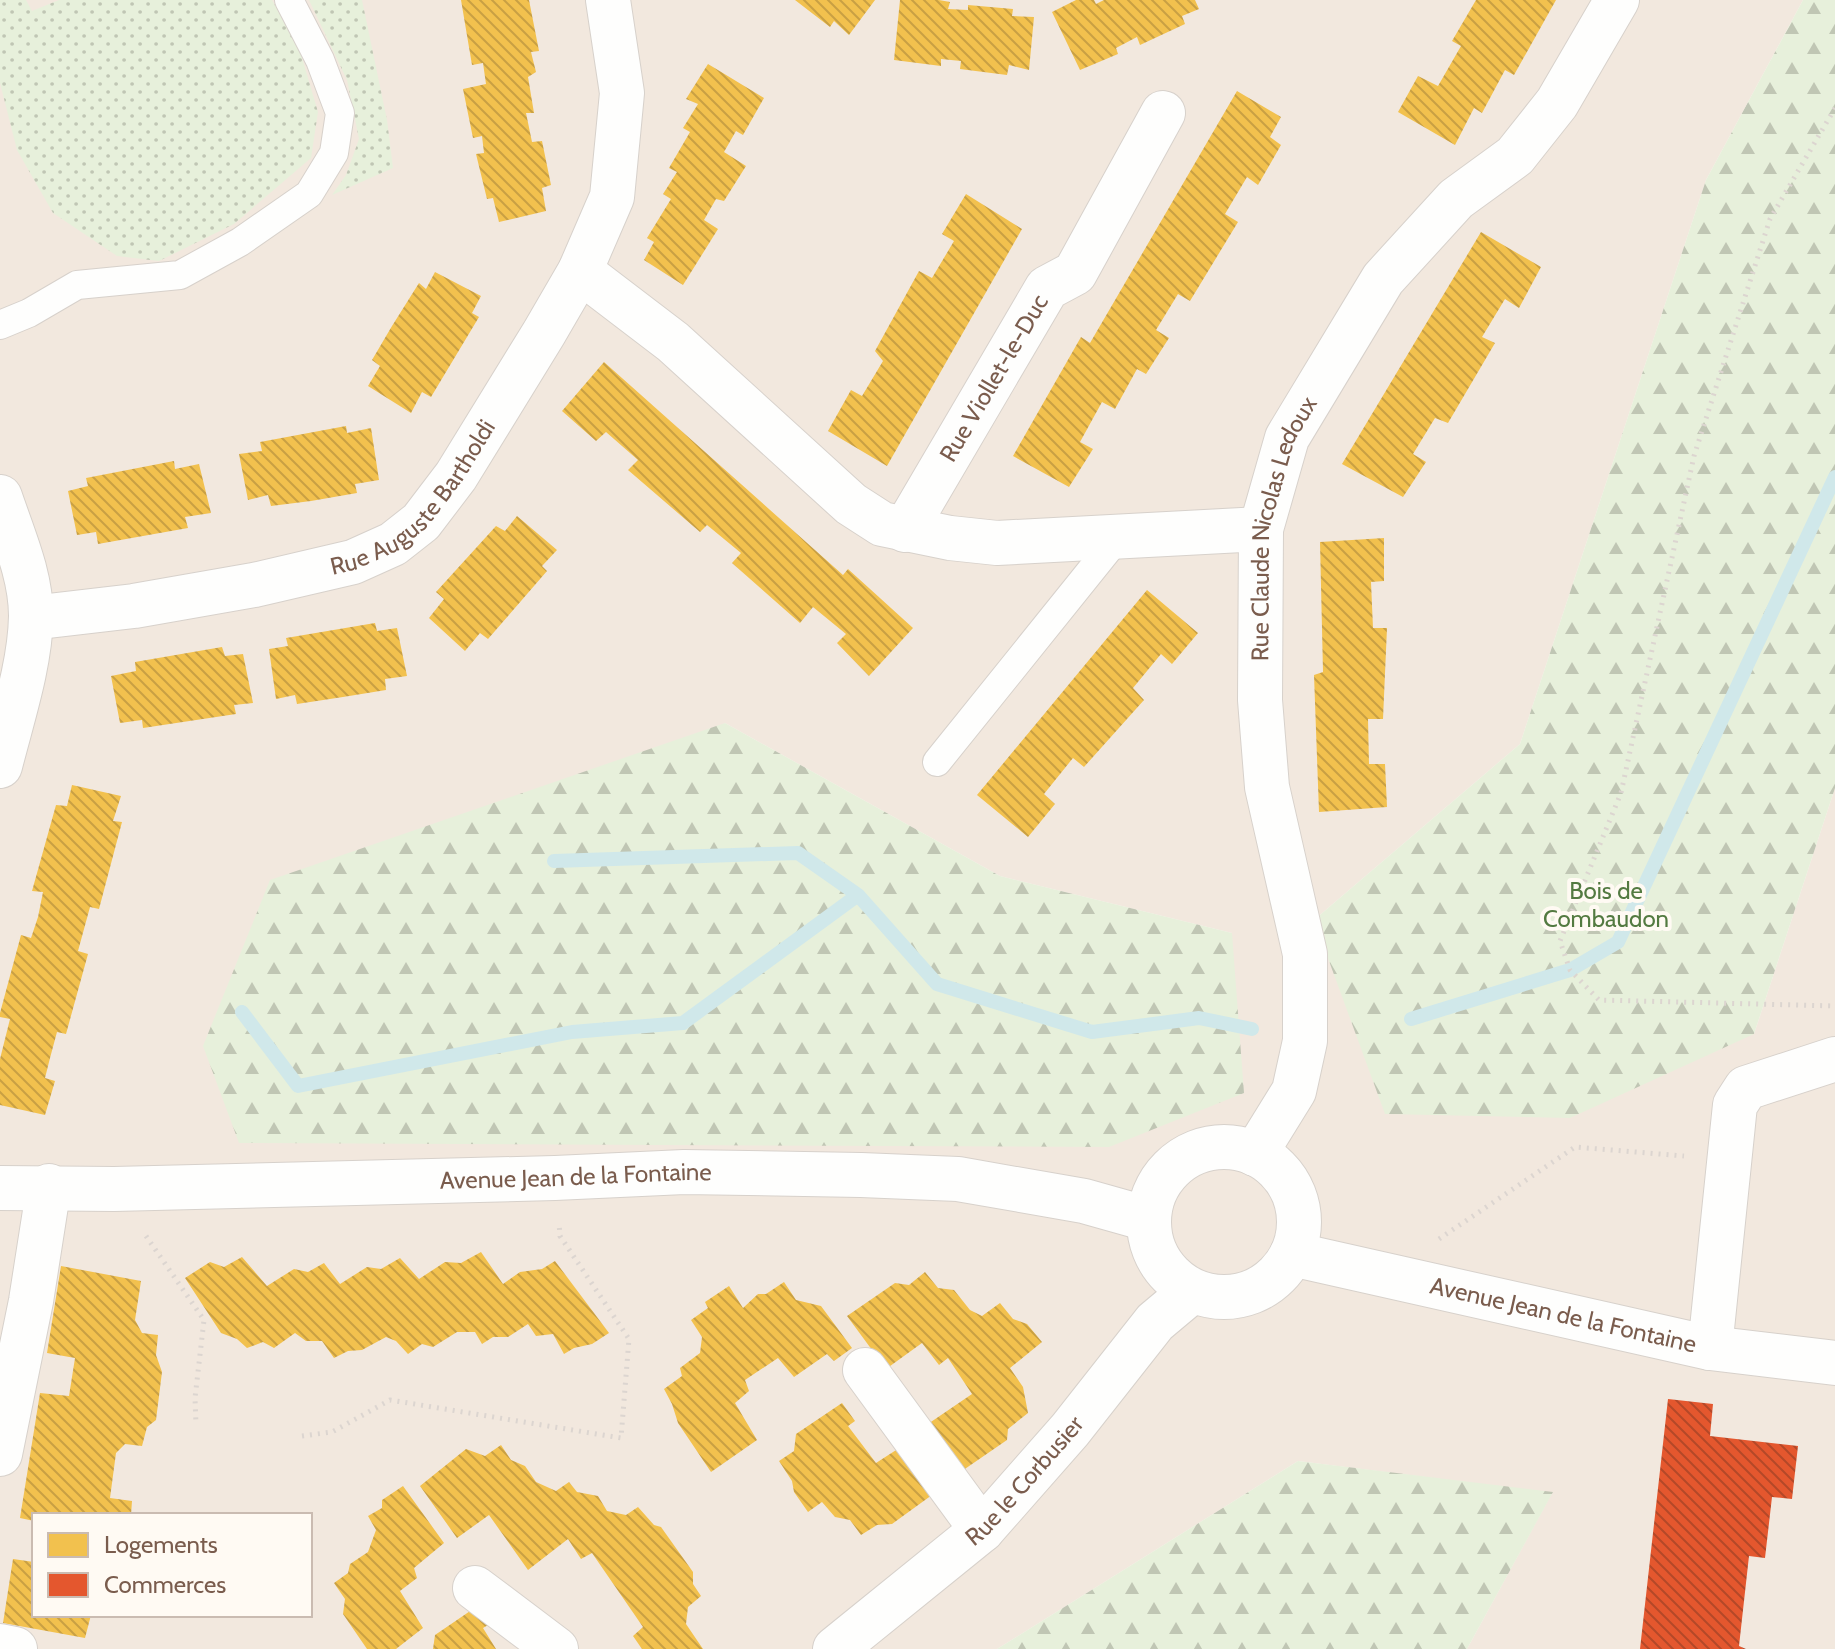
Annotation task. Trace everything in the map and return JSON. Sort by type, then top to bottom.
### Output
[{"type":"street","name":"Rue Auguste Bartholdi","points":[[31,618],[134,606],[254,585],[353,562],[393,544],[421,522],[456,476],[580,271],[612,197],[622,93],[608,0]]},
{"type":"street","name":"Rue Claude Nicolas Ledoux","points":[[1255,1154],[1294,1091],[1305,1041],[1305,954],[1267,787],[1260,700],[1261,529],[1287,438],[1383,279],[1456,199],[1515,156],[1557,103],[1617,0]]},
{"type":"street","name":"Rue Viollet-le-Duc","points":[[905,530],[1047,288],[1075,273],[1163,113]]},
{"type":"street","points":[[580,271],[673,342],[851,504],[882,524],[997,543],[1261,529]]},
{"type":"street","points":[[0,497],[23,561],[31,618],[23,670],[0,766]]},
{"type":"street","points":[[1710,1348],[1735,1105],[1746,1088],[1835,1059]]},
{"type":"street","points":[[1208,1149],[1245,1150],[1255,1154],[1273,1165],[1290,1186],[1298,1210],[1298,1233],[1292,1254],[1273,1279],[1240,1296],[1210,1296],[1192,1291],[1174,1279],[1155,1252],[1148,1219],[1156,1189],[1180,1161],[1208,1149]]},
{"type":"street","name":"Avenue Jean de la Fontaine","points":[[0,1188],[49,1186],[114,1189],[684,1172],[958,1179],[1084,1201],[1148,1219]]},
{"type":"street","points":[[0,1454],[31,1301],[49,1186]]},
{"type":"street","name":"Avenue Jean de la Fontaine","points":[[1292,1254],[1710,1348],[1835,1363]]},
{"type":"street","name":"Rue le Corbusier","points":[[835,1649],[982,1530],[1070,1430],[1155,1322],[1192,1291]]},
{"type":"street","points":[[865,1370],[982,1530]]},
{"type":"street","points":[[475,1588],[556,1649]]},
{"type":"street","points":[[0,1646],[15,1649]]},
{"type":"lane","points":[[0,325],[29,313],[77,285],[180,275],[240,242],[309,194],[334,153],[340,113],[320,60],[289,0]]},
{"type":"lane","points":[[937,762],[1118,537]]},
{"type":"path","points":[[1835,108],[1770,219],[1694,456],[1621,793],[1560,941],[1570,970],[1599,1000],[1835,1006]]},
{"type":"path","points":[[1420,1284],[1439,1237],[1575,1147],[1730,1160]]},
{"type":"path","points":[[302,1436],[332,1432],[390,1400],[621,1438],[629,1339],[560,1236],[555,1178]]},
{"type":"path","points":[[114,1189],[204,1320],[195,1398],[196,1425]]},
{"type":"shaded area","points":[[0,0],[1803,0],[1706,180],[1520,744],[1314,920],[1754,1034],[1835,788],[1835,1649],[1467,1649],[1552,1493],[1298,1461],[997,1649],[0,1649]],"holes":[[[725,723],[1000,876],[1232,933],[203,1046]]]},
{"type":"green space","points":[[0,0],[26,0],[32,11],[59,0],[272,0],[300,51],[318,112],[311,158],[234,224],[159,261],[117,256],[53,213],[17,150],[0,83]]},
{"type":"green space","points":[[309,0],[362,0],[387,120],[393,168],[332,195],[346,175],[359,139],[347,80]]},
{"type":"green space","name":"Bois de Combaudon","points":[[1803,0],[1835,0],[1835,788],[1754,1034],[1570,1118],[1385,1114],[1314,920],[1520,744],[1706,180]]},
{"type":"green space","points":[[725,723],[1000,876],[1232,933],[1244,1093],[1109,1147],[239,1143],[203,1046],[270,880]]},
{"type":"green space","points":[[1298,1461],[1553,1492],[1467,1649],[997,1649]]},
{"type":"building: Logements","points":[[461,0],[529,0],[539,51],[531,52],[536,72],[528,77],[534,113],[526,113],[532,142],[542,141],[551,185],[542,188],[546,211],[499,222],[493,198],[487,199],[476,154],[484,153],[482,136],[473,138],[463,89],[486,84],[483,63],[472,65]]},
{"type":"building: Logements","points":[[795,0],[875,0],[849,35],[834,21],[830,27]]},
{"type":"building: Logements","points":[[900,0],[950,2],[948,9],[968,10],[968,5],[1013,9],[1012,16],[1034,17],[1029,70],[1009,65],[1007,75],[960,69],[961,61],[941,59],[941,66],[894,60]]},
{"type":"building: Logements","points":[[1076,0],[1094,0],[1096,4],[1104,0],[1195,0],[1199,9],[1182,16],[1185,24],[1140,45],[1137,37],[1116,48],[1118,54],[1080,70],[1052,12]]},
{"type":"building: Logements","points":[[1476,0],[1556,0],[1514,75],[1505,70],[1482,113],[1474,108],[1455,145],[1398,112],[1418,76],[1438,86],[1461,46],[1452,41]]},
{"type":"building: Logements","points":[[708,64],[764,98],[743,135],[736,131],[724,152],[746,166],[724,201],[716,199],[704,220],[718,229],[683,285],[644,260],[654,242],[647,238],[671,199],[663,194],[677,172],[669,168],[690,132],[683,128],[698,104],[686,99]]},
{"type":"building: Logements","points":[[1237,91],[1281,117],[1270,137],[1281,145],[1258,185],[1247,177],[1225,214],[1238,222],[1190,301],[1178,294],[1156,330],[1169,338],[1146,374],[1137,369],[1115,409],[1102,402],[1080,442],[1093,449],[1069,487],[1013,456],[1081,337],[1090,343]]},
{"type":"building: Logements","points":[[966,194],[1022,229],[887,466],[828,431],[851,390],[862,396],[883,361],[875,351],[919,271],[932,278],[954,241],[942,234]]},
{"type":"building: Logements","points":[[1481,232],[1541,267],[1519,308],[1505,299],[1482,337],[1495,343],[1448,423],[1435,418],[1413,454],[1426,462],[1403,497],[1342,464]]},
{"type":"building: Logements","points":[[435,272],[481,296],[472,313],[479,317],[431,397],[422,392],[411,413],[368,386],[380,366],[372,360],[419,283],[426,289]]},
{"type":"building: Logements","points":[[604,362],[843,575],[848,569],[913,628],[869,676],[837,643],[846,634],[813,607],[800,623],[732,563],[741,553],[707,525],[700,532],[628,470],[638,460],[606,432],[596,441],[562,411]]},
{"type":"building: Logements","points":[[346,426],[347,433],[371,428],[379,480],[355,484],[357,493],[311,501],[271,506],[268,495],[248,500],[239,454],[262,451],[260,442]]},
{"type":"building: Logements","points":[[174,461],[175,469],[199,464],[211,513],[185,517],[188,528],[98,544],[96,532],[77,535],[68,491],[88,486],[86,478]]},
{"type":"building: Logements","points":[[517,516],[557,550],[542,566],[547,571],[488,639],[480,633],[465,651],[429,618],[444,599],[436,592],[496,526],[505,531]]},
{"type":"building: Logements","points":[[1384,538],[1384,581],[1371,582],[1373,628],[1387,628],[1383,719],[1368,719],[1369,764],[1385,764],[1387,807],[1319,812],[1314,675],[1323,672],[1320,542]]},
{"type":"building: Logements","points":[[1147,590],[1198,633],[1172,664],[1161,654],[1133,688],[1144,700],[1084,767],[1073,758],[1044,794],[1055,804],[1028,837],[977,795]]},
{"type":"building: Logements","points":[[375,623],[377,631],[397,628],[407,676],[385,679],[386,690],[297,704],[295,695],[276,699],[269,649],[288,646],[286,638]]},
{"type":"building: Logements","points":[[222,647],[225,656],[243,654],[253,703],[234,705],[236,714],[143,728],[142,720],[120,723],[111,676],[136,671],[135,662]]},
{"type":"building: Logements","points":[[72,785],[121,796],[113,821],[122,822],[99,909],[90,907],[78,951],[88,954],[66,1034],[57,1032],[50,1058],[45,1078],[55,1081],[45,1115],[0,1105],[0,1059],[10,1019],[0,1017],[0,1013],[21,935],[31,938],[38,917],[43,892],[32,891],[56,805],[67,806]]},
{"type":"building: Logements","points":[[481,1252],[503,1284],[520,1272],[542,1269],[555,1261],[609,1333],[592,1344],[564,1354],[553,1334],[536,1336],[528,1324],[508,1337],[493,1337],[482,1344],[475,1332],[457,1332],[433,1347],[422,1344],[408,1354],[396,1341],[386,1337],[362,1350],[348,1351],[334,1358],[322,1341],[306,1341],[295,1333],[274,1348],[263,1342],[247,1348],[237,1339],[221,1333],[185,1278],[210,1262],[224,1267],[242,1257],[267,1286],[294,1269],[308,1272],[324,1263],[340,1284],[367,1267],[381,1269],[400,1258],[419,1279],[445,1262],[461,1263]]},
{"type":"building: Logements","points":[[61,1266],[141,1281],[135,1320],[142,1333],[158,1335],[156,1355],[162,1372],[156,1420],[147,1427],[142,1446],[125,1444],[116,1453],[110,1498],[132,1501],[131,1513],[32,1513],[32,1521],[20,1518],[40,1393],[69,1396],[75,1358],[47,1353]]},
{"type":"building: Logements","points":[[925,1272],[938,1288],[954,1290],[970,1310],[982,1316],[1000,1303],[1013,1319],[1027,1324],[1042,1342],[1010,1368],[1023,1387],[1028,1413],[1008,1429],[1007,1440],[959,1473],[922,1428],[972,1394],[948,1358],[939,1365],[922,1343],[886,1369],[847,1316],[895,1283],[909,1285]]},
{"type":"building: Logements","points":[[784,1282],[796,1300],[821,1306],[852,1348],[834,1361],[827,1354],[794,1377],[778,1358],[745,1380],[749,1391],[735,1403],[757,1440],[711,1472],[678,1423],[664,1389],[682,1376],[680,1368],[700,1353],[702,1337],[691,1320],[708,1308],[705,1302],[729,1286],[743,1308],[758,1294],[766,1294]]},
{"type":"building: Logements","points":[[842,1403],[855,1421],[848,1426],[876,1463],[907,1443],[943,1487],[892,1524],[877,1525],[861,1535],[850,1520],[835,1517],[822,1502],[808,1512],[779,1461],[794,1451],[796,1434]]},
{"type":"building: Logements","points":[[501,1445],[511,1460],[525,1466],[536,1482],[556,1491],[569,1482],[577,1492],[598,1496],[607,1511],[626,1515],[638,1507],[654,1525],[661,1527],[693,1572],[693,1584],[701,1596],[688,1607],[686,1624],[703,1649],[642,1649],[633,1636],[643,1627],[592,1553],[581,1559],[568,1539],[528,1570],[489,1515],[457,1538],[420,1486],[466,1449],[485,1456]]},
{"type":"building: Logements","points":[[403,1486],[444,1543],[414,1568],[417,1578],[400,1591],[423,1628],[396,1649],[367,1649],[343,1614],[345,1599],[334,1583],[348,1573],[350,1564],[368,1552],[376,1530],[368,1516],[382,1508],[382,1500]]},
{"type":"building: Logements","points":[[13,1559],[32,1562],[32,1617],[90,1617],[85,1638],[3,1623]]},
{"type":"building: Logements","points":[[476,1607],[488,1625],[483,1628],[496,1649],[433,1649],[435,1635]]},
{"type":"building: Commerces","points":[[1668,1399],[1713,1404],[1710,1436],[1798,1446],[1792,1499],[1772,1497],[1765,1558],[1749,1556],[1739,1646],[1746,1649],[1640,1649]]},
{"type":"waterway","points":[[1411,1019],[1570,970],[1618,942],[1835,477]]},
{"type":"waterway","points":[[554,861],[798,853],[858,895]]},
{"type":"waterway","points":[[242,1012],[298,1086],[572,1032],[683,1023],[858,895],[937,984],[1092,1032],[1199,1018],[1252,1029]]}]
